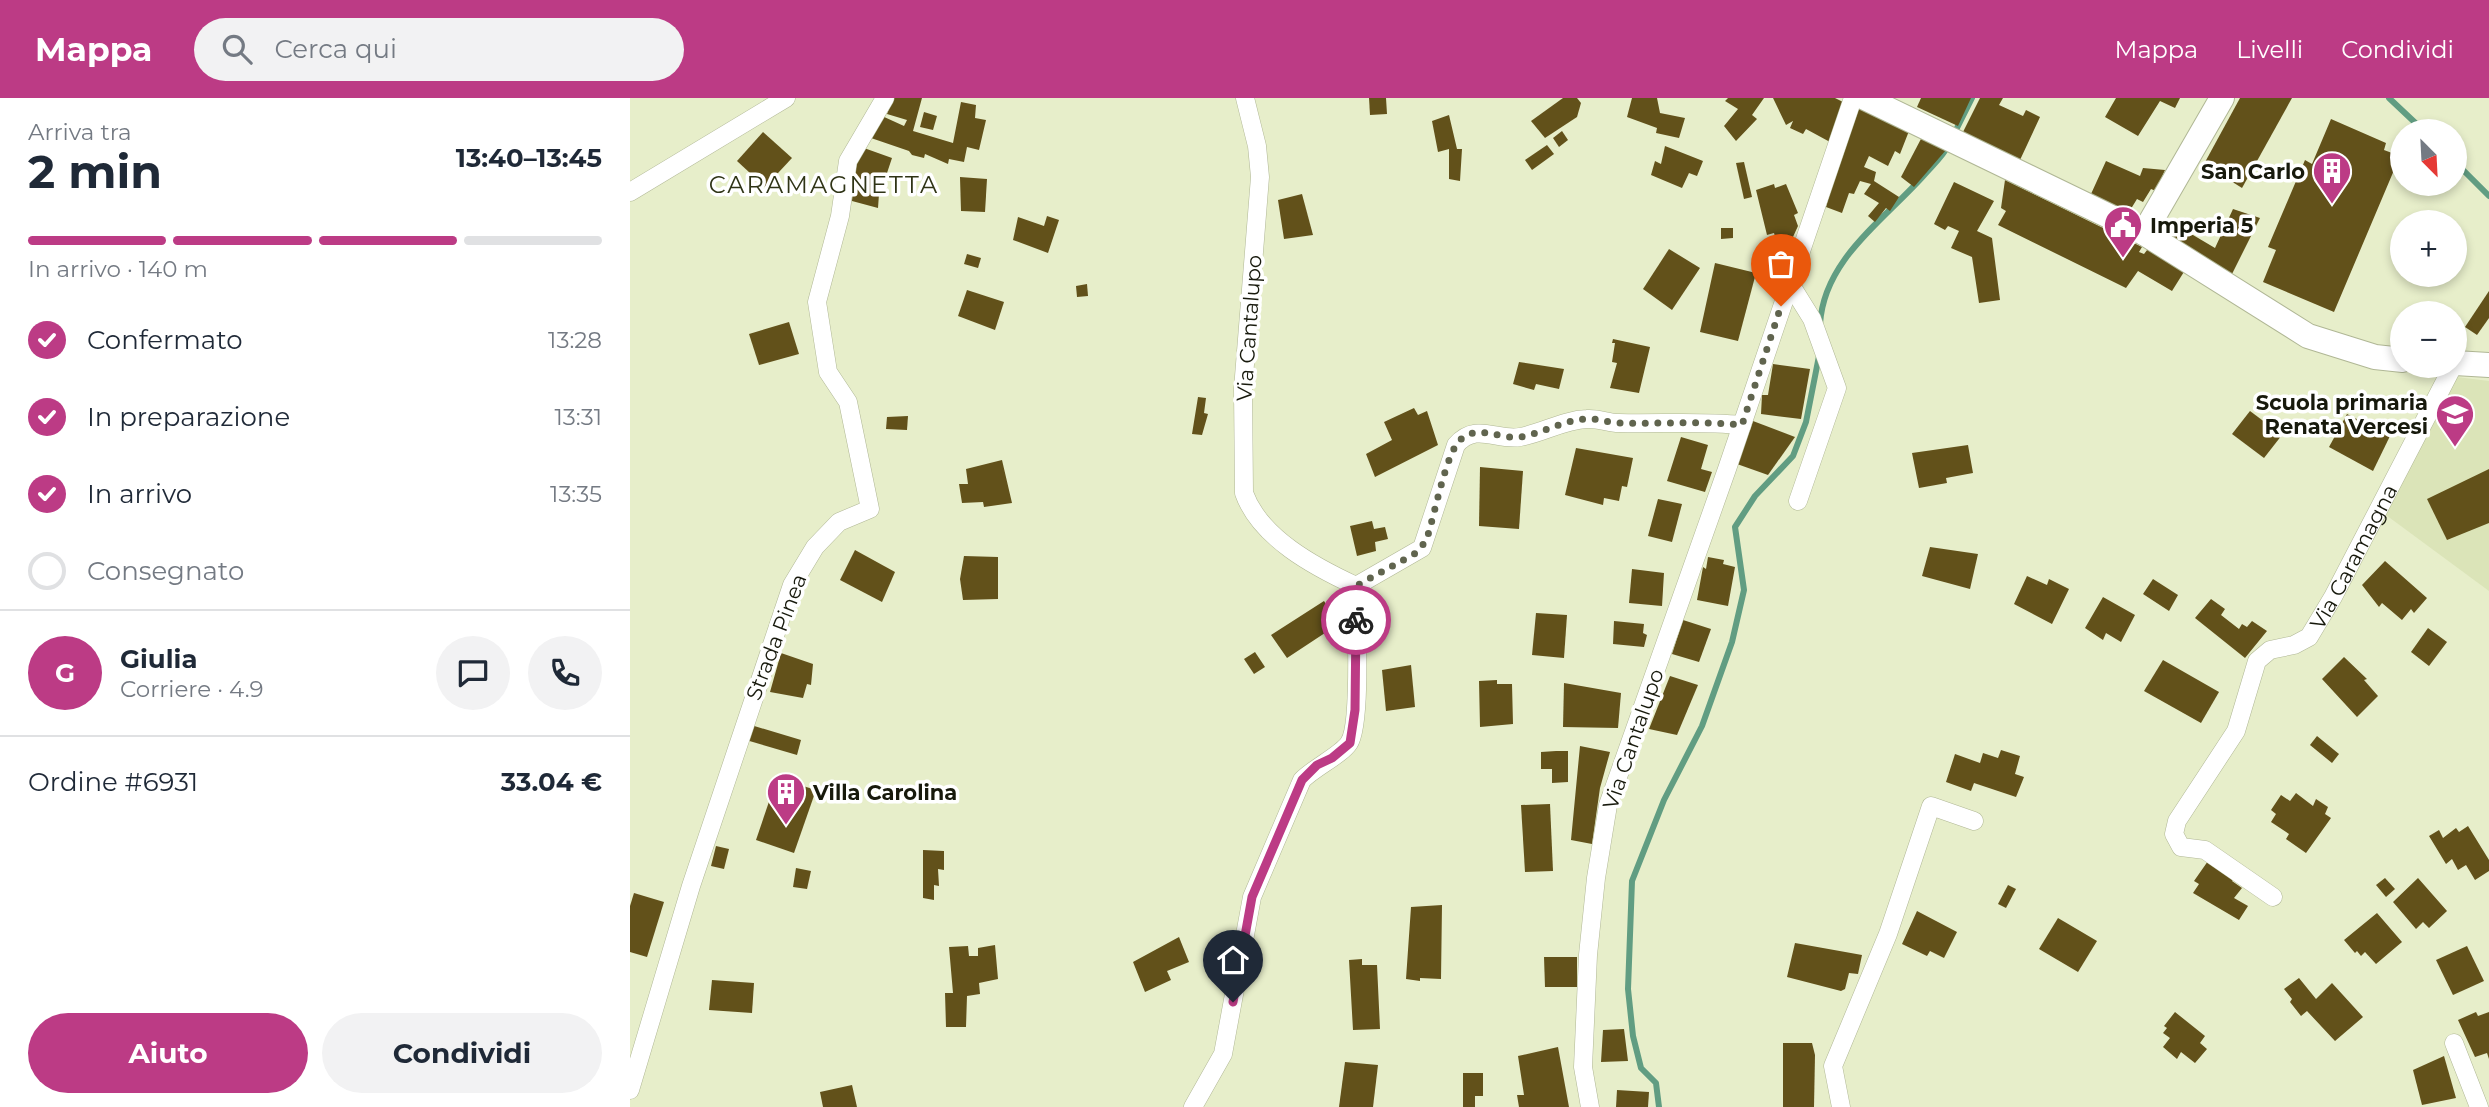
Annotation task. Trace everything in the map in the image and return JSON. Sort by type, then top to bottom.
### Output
[{"type":"street","points":[[630,192],[786,98]]},
{"type":"street","name":"Strada Pinea","points":[[630,1090],[691,886],[792,584],[815,547],[839,522],[870,509],[848,402],[828,372],[817,302],[840,216],[848,161],[885,98]]},
{"type":"street","name":"Via Cantalupo","points":[[1245,98],[1261,177],[1243,389],[1244,493],[1249,508],[1270,531],[1308,560],[1356,586]]},
{"type":"street","name":"Via Cantalupo","points":[[1590,1107],[1583,1067],[1588,955],[1595,878],[1608,805],[1742,425],[1853,98]]},
{"type":"street","points":[[1864,98],[2144,233],[2308,336],[2375,357],[2390,359]]},
{"type":"street","points":[[2144,233],[2222,98]]},
{"type":"street","points":[[1789,282],[1812,319],[1837,388],[1798,501]]},
{"type":"street","name":"Via Caramagna","points":[[2467,364],[2489,365]]},
{"type":"street","name":"Via Caramagna","points":[[2273,897],[2205,850],[2181,847],[2174,834],[2177,821],[2236,731],[2258,661],[2270,650],[2302,641],[2315,627],[2447,378]]},
{"type":"street","points":[[1193,1107],[1223,1054],[1252,897],[1302,780],[1317,765],[1332,758],[1350,743],[1355,710],[1356,586],[1422,548],[1453,450],[1460,440],[1472,433],[1485,432],[1522,437],[1560,424],[1589,418],[1618,423],[1688,421],[1742,425]]},
{"type":"street","points":[[1840,1107],[1833,1066],[1888,934],[1931,806],[1974,821]]},
{"type":"street","points":[[2454,1043],[2479,1107]]},
{"type":"shaded area","name":"Scuola primaria Renata Vercesi","points":[[2456,378],[2489,381],[2489,591],[2386,515]]},
{"type":"building","points":[[893,98],[922,98],[913,131],[953,143],[961,102],[976,105],[975,118],[986,120],[979,150],[967,147],[964,162],[949,159],[948,164],[925,154],[924,158],[912,155],[909,151],[871,138],[882,116],[904,126],[907,120],[887,114]]},
{"type":"building","points":[[1369,98],[1386,98],[1387,114],[1370,115]]},
{"type":"building","points":[[1563,98],[1577,98],[1581,103],[1577,117],[1545,138],[1531,121]]},
{"type":"building","points":[[1632,98],[1657,98],[1660,113],[1685,118],[1679,138],[1656,133],[1657,128],[1627,117]]},
{"type":"building","points":[[1728,98],[1764,98],[1752,115],[1757,119],[1736,141],[1724,126],[1738,109],[1725,101]]},
{"type":"building","points":[[1773,98],[1835,98],[1843,102],[1830,142],[1806,129],[1803,134],[1790,128],[1793,121],[1786,125]]},
{"type":"building","points":[[1921,98],[1971,98],[1958,126],[1917,107]]},
{"type":"building","points":[[1980,98],[2003,98],[1999,105],[2023,116],[2026,110],[2040,117],[2020,160],[1963,132]]},
{"type":"building","points":[[2116,98],[2180,98],[2175,108],[2160,101],[2138,136],[2105,117]]},
{"type":"building","points":[[2240,98],[2292,98],[2242,188],[2204,164]]},
{"type":"building","points":[[1858,108],[1909,131],[1900,154],[1895,151],[1888,166],[1869,156],[1864,167],[1876,172],[1874,181],[1899,197],[1890,211],[1886,208],[1875,222],[1868,216],[1879,203],[1864,194],[1871,184],[1860,181],[1854,194],[1849,193],[1842,213],[1826,207],[1841,150]]},
{"type":"building","points":[[924,112],[937,116],[933,130],[920,127]]},
{"type":"building","points":[[1449,115],[1457,149],[1462,149],[1460,181],[1449,179],[1449,149],[1438,152],[1432,121]]},
{"type":"building","name":"San Carlo","points":[[2331,119],[2386,143],[2384,150],[2390,152],[2390,180],[2334,312],[2263,282],[2276,250],[2268,247],[2305,160],[2312,164]]},
{"type":"building","points":[[1562,131],[1568,140],[1559,147],[1553,138]]},
{"type":"building","points":[[763,132],[792,158],[765,187],[737,161]]},
{"type":"building","points":[[1922,137],[1946,150],[1914,187],[1901,177]]},
{"type":"building","points":[[1547,145],[1554,154],[1532,170],[1525,160]]},
{"type":"building","points":[[1665,146],[1703,161],[1697,176],[1689,173],[1682,188],[1651,175],[1655,161],[1661,164]]},
{"type":"building","points":[[864,148],[892,158],[884,182],[880,180],[878,208],[852,201],[855,162]]},
{"type":"building","points":[[2106,161],[2140,176],[2143,168],[2165,170],[2156,191],[2151,189],[2143,202],[2137,199],[2129,212],[2091,194]]},
{"type":"building","points":[[1744,162],[1752,197],[1744,199],[1736,163]]},
{"type":"building","points":[[960,177],[987,179],[985,212],[961,211]]},
{"type":"building","points":[[2005,180],[2142,247],[2139,252],[2144,254],[2151,245],[2187,267],[2172,291],[2138,271],[2126,288],[1998,225],[2006,211],[2001,208]]},
{"type":"building","points":[[1954,182],[1994,201],[1977,231],[1992,238],[2000,300],[1979,303],[1972,257],[1951,248],[1959,231],[1948,226],[1945,230],[1934,224]]},
{"type":"building","points":[[1774,184],[1775,188],[1786,184],[1798,213],[1794,215],[1798,226],[1787,250],[1780,253],[1774,233],[1767,235],[1756,190]]},
{"type":"building","points":[[1302,194],[1313,235],[1284,239],[1278,200]]},
{"type":"building","points":[[2233,209],[2260,218],[2230,278],[2164,237],[2171,222],[2215,248]]},
{"type":"building","points":[[1047,216],[1059,220],[1048,253],[1013,240],[1018,217],[1044,226]]},
{"type":"building","points":[[1721,228],[1733,228],[1733,238],[1721,239]]},
{"type":"building","points":[[1669,249],[1700,268],[1672,310],[1643,289]]},
{"type":"building","points":[[967,254],[981,258],[978,268],[964,264]]},
{"type":"building","points":[[1715,263],[1756,273],[1738,341],[1700,332]]},
{"type":"building","points":[[1087,284],[1088,296],[1077,297],[1076,286]]},
{"type":"building","points":[[967,290],[1004,302],[995,330],[958,316]]},
{"type":"building","points":[[2489,291],[2489,318],[2477,335],[2467,328],[2467,324]]},
{"type":"building","points":[[789,322],[799,354],[759,365],[749,334]]},
{"type":"building","points":[[1613,339],[1650,347],[1639,393],[1610,388],[1617,363],[1612,362],[1615,343],[1612,343]]},
{"type":"building","points":[[1519,362],[1564,369],[1559,389],[1536,384],[1534,390],[1513,384]]},
{"type":"building","points":[[1773,364],[1810,369],[1801,419],[1761,414],[1762,395],[1768,395]]},
{"type":"building","points":[[1198,397],[1206,398],[1204,413],[1208,414],[1202,435],[1192,434]]},
{"type":"building","points":[[1414,408],[1418,415],[1427,411],[1438,445],[1375,477],[1366,454],[1392,440],[1384,422]]},
{"type":"building","points":[[2250,411],[2282,435],[2264,458],[2232,434]]},
{"type":"building","points":[[2347,414],[2390,436],[2373,471],[2329,447]]},
{"type":"building","points":[[908,416],[907,430],[886,429],[887,417]]},
{"type":"building","points":[[1753,421],[1795,437],[1768,475],[1737,464]]},
{"type":"building","points":[[1681,437],[1708,445],[1701,469],[1712,472],[1705,492],[1667,481]]},
{"type":"building","points":[[1968,445],[1973,473],[1946,478],[1947,483],[1919,488],[1912,453]]},
{"type":"building","points":[[1576,448],[1633,458],[1627,487],[1622,486],[1619,501],[1604,498],[1603,505],[1565,495]]},
{"type":"building","points":[[1002,460],[1012,503],[984,507],[983,502],[962,503],[959,484],[968,484],[966,469]]},
{"type":"building","points":[[1480,467],[1523,471],[1519,529],[1479,526]]},
{"type":"building","points":[[2489,469],[2489,523],[2447,540],[2427,499]]},
{"type":"building","points":[[1658,499],[1682,504],[1672,542],[1648,536]]},
{"type":"building","points":[[1372,521],[1374,529],[1385,527],[1388,539],[1375,542],[1376,551],[1357,556],[1350,526]]},
{"type":"building","points":[[1930,547],[1978,554],[1970,589],[1922,576]]},
{"type":"building","points":[[855,550],[895,572],[882,602],[840,580]]},
{"type":"building","points":[[964,556],[998,557],[998,599],[963,600],[960,579]]},
{"type":"building","points":[[1708,557],[1724,560],[1723,564],[1735,567],[1728,606],[1697,600],[1703,567],[1706,569]]},
{"type":"building","points":[[2385,561],[2427,598],[2414,613],[2411,609],[2402,620],[2382,603],[2379,607],[2362,585]]},
{"type":"building","points":[[1632,569],[1664,573],[1662,606],[1629,603]]},
{"type":"building","points":[[2027,576],[2047,585],[2049,579],[2069,589],[2052,624],[2014,604]]},
{"type":"building","points":[[2153,579],[2178,595],[2169,611],[2143,594]]},
{"type":"building","points":[[2103,597],[2135,615],[2121,642],[2106,633],[2103,640],[2085,628]]},
{"type":"building","points":[[2211,599],[2225,609],[2221,615],[2239,629],[2242,624],[2247,627],[2252,621],[2267,631],[2245,658],[2195,618]]},
{"type":"building","points":[[1324,601],[1337,621],[1329,626],[1331,629],[1287,658],[1271,635]]},
{"type":"building","points":[[1536,613],[1567,615],[1564,658],[1532,655]]},
{"type":"building","points":[[1683,620],[1711,629],[1699,662],[1672,654]]},
{"type":"building","points":[[1614,621],[1644,624],[1643,633],[1647,635],[1644,647],[1613,644]]},
{"type":"building","points":[[2428,628],[2447,642],[2429,666],[2411,652]]},
{"type":"building","points":[[1255,652],[1265,667],[1254,674],[1244,659]]},
{"type":"building","points":[[781,653],[813,664],[811,685],[807,684],[803,698],[770,692]]},
{"type":"building","points":[[2344,657],[2367,679],[2364,680],[2378,696],[2357,717],[2322,679]]},
{"type":"building","points":[[2163,660],[2219,692],[2201,723],[2144,691]]},
{"type":"building","points":[[1411,665],[1415,707],[1386,711],[1382,670]]},
{"type":"building","points":[[1670,676],[1698,685],[1677,735],[1649,729]]},
{"type":"building","points":[[1497,680],[1497,684],[1512,684],[1513,724],[1480,727],[1479,681]]},
{"type":"building","points":[[1564,683],[1621,693],[1618,728],[1563,727]]},
{"type":"building","points":[[751,725],[801,740],[797,755],[746,740]]},
{"type":"building","points":[[2317,736],[2339,754],[2332,763],[2310,745]]},
{"type":"building","points":[[1580,746],[1610,752],[1600,788],[1592,844],[1571,840]]},
{"type":"building","points":[[2001,750],[2020,756],[2015,774],[2024,777],[2016,797],[1974,783],[1971,791],[1946,782],[1955,754],[1980,763],[1983,753],[1998,758]]},
{"type":"building","points":[[1568,751],[1568,782],[1552,783],[1552,769],[1541,769],[1541,752]]},
{"type":"building","name":"Villa Carolina","points":[[777,778],[816,790],[794,853],[756,840]]},
{"type":"building","points":[[2296,793],[2313,806],[2316,799],[2328,807],[2325,814],[2331,818],[2306,853],[2286,839],[2289,834],[2271,822],[2276,814],[2271,810],[2281,795],[2290,801]]},
{"type":"building","points":[[1550,804],[1553,871],[1525,872],[1521,805]]},
{"type":"building","points":[[2468,826],[2489,860],[2489,871],[2475,880],[2466,865],[2458,870],[2452,859],[2446,864],[2429,836],[2439,830],[2443,838],[2456,828],[2459,832]]},
{"type":"building","points":[[716,846],[729,849],[724,869],[711,866]]},
{"type":"building","points":[[923,850],[944,851],[944,870],[938,869],[939,886],[934,885],[934,900],[923,898]]},
{"type":"building","points":[[2208,861],[2234,878],[2232,881],[2242,888],[2234,898],[2248,906],[2239,920],[2193,893],[2199,884],[2194,881]]},
{"type":"building","points":[[796,868],[811,871],[807,889],[793,887]]},
{"type":"building","points":[[2385,878],[2395,889],[2386,897],[2376,885]]},
{"type":"building","points":[[2418,878],[2447,911],[2429,928],[2423,922],[2416,929],[2393,902]]},
{"type":"building","points":[[2008,885],[2016,889],[2006,908],[1998,904]]},
{"type":"building","points":[[634,893],[664,902],[647,957],[630,952],[630,906]]},
{"type":"building","points":[[1442,905],[1441,979],[1406,979],[1411,907]]},
{"type":"building","points":[[1917,911],[1957,932],[1944,958],[1930,951],[1927,956],[1902,944]]},
{"type":"building","points":[[2377,913],[2402,942],[2376,964],[2365,952],[2361,956],[2357,951],[2355,953],[2344,940]]},
{"type":"building","points":[[2058,918],[2097,941],[2078,972],[2039,949]]},
{"type":"building","points":[[1179,937],[1189,962],[1167,971],[1171,980],[1145,992],[1133,962]]},
{"type":"building","points":[[1795,943],[1862,955],[1858,974],[1849,973],[1845,989],[1841,991],[1787,977]]},
{"type":"building","points":[[995,945],[998,979],[979,983],[980,994],[967,996],[966,1027],[946,1027],[945,993],[953,993],[949,947],[968,946],[969,956],[978,956],[978,948]]},
{"type":"building","points":[[2467,946],[2484,981],[2453,995],[2436,960]]},
{"type":"building","points":[[1544,957],[1577,957],[1577,987],[1545,987]]},
{"type":"building","points":[[1362,959],[1362,965],[1377,965],[1380,1029],[1353,1030],[1349,960]]},
{"type":"building","points":[[2299,978],[2316,999],[2332,983],[2363,1017],[2335,1041],[2307,1011],[2301,1016],[2290,1002],[2292,999],[2284,989]]},
{"type":"building","points":[[712,980],[754,983],[752,1013],[709,1010]]},
{"type":"building","points":[[2175,1012],[2205,1036],[2200,1043],[2207,1049],[2195,1063],[2181,1052],[2177,1059],[2163,1047],[2170,1038],[2163,1033],[2167,1028],[2164,1026]]},
{"type":"building","points":[[2476,1012],[2478,1016],[2489,1012],[2489,1059],[2487,1053],[2475,1057],[2458,1020]]},
{"type":"building","points":[[1624,1029],[1628,1061],[1601,1062],[1603,1030]]},
{"type":"building","points":[[1783,1043],[1812,1043],[1815,1055],[1814,1107],[1783,1107]]},
{"type":"building","points":[[1558,1047],[1569,1107],[1519,1107],[1517,1095],[1524,1095],[1518,1056]]},
{"type":"building","points":[[2444,1056],[2456,1098],[2422,1105],[2413,1070]]},
{"type":"building","points":[[1345,1062],[1378,1065],[1373,1107],[1339,1107]]},
{"type":"building","points":[[1463,1073],[1483,1073],[1483,1096],[1475,1096],[1475,1107],[1463,1107]]},
{"type":"building","points":[[852,1085],[857,1107],[823,1107],[820,1092]]},
{"type":"building","points":[[1617,1090],[1649,1092],[1648,1107],[1616,1107]]},
{"type":"waterway","points":[[1954,134],[1972,98]]},
{"type":"waterway","points":[[2389,98],[2411,119]]},
{"type":"waterway","points":[[1820,324],[1824,300],[1845,259],[1935,163],[1949,144]]},
{"type":"waterway","points":[[2468,175],[2489,196]]},
{"type":"waterway","points":[[1659,1107],[1656,1083],[1641,1068],[1633,1036],[1628,989],[1632,881],[1664,800],[1702,726],[1732,642],[1744,590],[1735,527],[1755,496],[1793,456],[1806,422],[1819,356]]},
{"type":"way so far","points":[[1356,620],[1356,586],[1422,548],[1453,450],[1460,440],[1478,432],[1510,438],[1522,437],[1542,429],[1589,418],[1618,423],[1688,421],[1742,425],[1781,306]]},
{"type":"place","name":"San Carlo","points":[[2332,205]]},
{"type":"place","name":"Imperia 5","points":[[2123,259]]},
{"type":"place","name":"Scuola primaria Renata Vercesi","points":[[2455,448]]},
{"type":"place","name":"Villa Carolina","points":[[786,826]]},
{"type":"district","name":"CARAMAGNETTA","points":[[824,184]]},
{"type":"route","points":[[1233,1002],[1252,897],[1302,780],[1317,765],[1332,758],[1350,743],[1355,710],[1356,620]]}]
